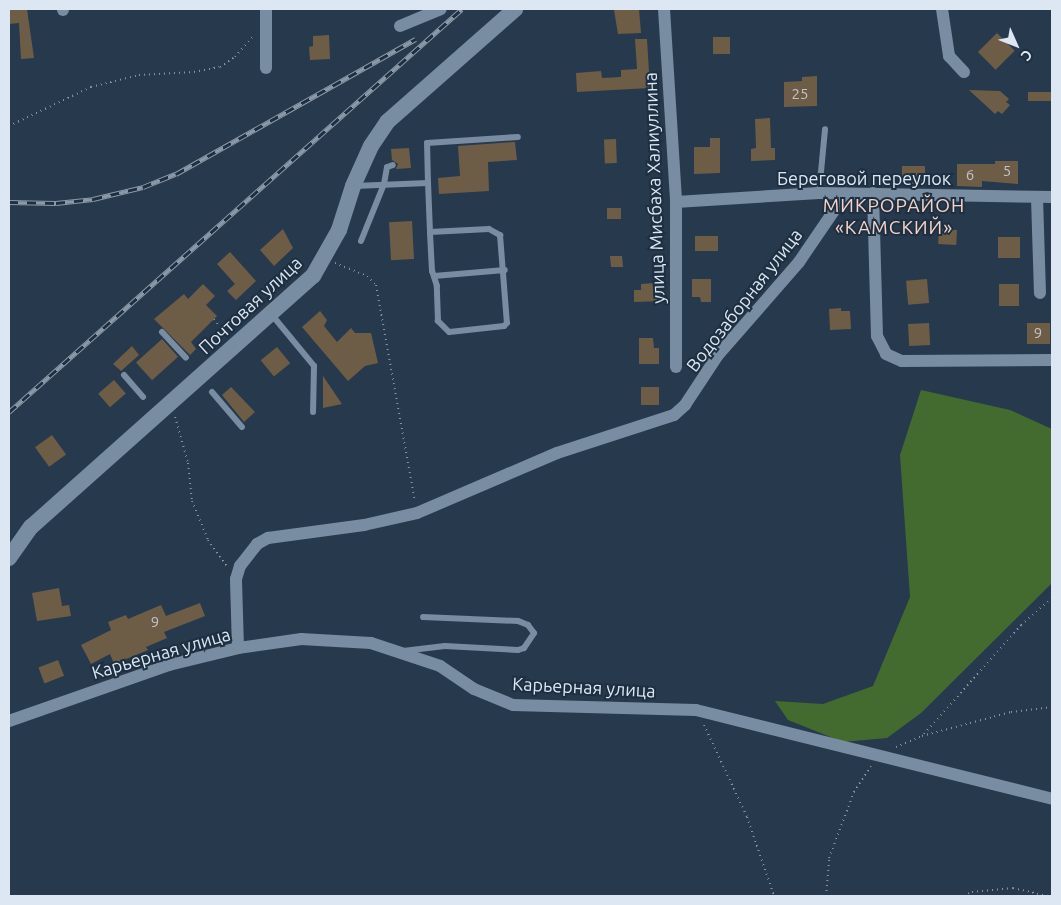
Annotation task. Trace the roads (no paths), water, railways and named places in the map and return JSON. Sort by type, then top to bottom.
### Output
[{"type":"street","points":[[266,9],[266,68]]},
{"type":"street","points":[[400,26],[441,9]]},
{"type":"street","name":"Почтовая улица","points":[[9,558],[31,527],[314,276],[325,260],[339,230],[353,186],[371,146],[387,122],[515,9]]},
{"type":"street","name":"улица Мисбаха Халиуллина","points":[[664,9],[676,202],[676,367]]},
{"type":"street","points":[[942,9],[949,56],[964,72]]},
{"type":"street","name":"Береговой переулок","points":[[676,202],[819,193],[1052,197]]},
{"type":"street","name":"Водозаборная улица","points":[[238,648],[236,579],[247,554],[268,538],[364,525],[417,513],[557,453],[662,422],[685,405],[718,356],[800,262],[846,193]]},
{"type":"street","points":[[873,193],[877,336],[886,354],[902,362],[1052,360]]},
{"type":"street","points":[[1037,198],[1040,293]]},
{"type":"street","name":"Карьерная улица","points":[[9,721],[169,665],[238,648],[301,640],[371,643],[402,651],[440,666],[474,688],[513,705],[696,710],[1052,799]]},
{"type":"lane","points":[[819,193],[825,129]]},
{"type":"lane","points":[[430,232],[495,231],[503,241],[507,323],[504,326],[449,332],[438,321],[437,286],[434,276],[430,232],[427,143],[518,137]]},
{"type":"lane","points":[[361,241],[384,184],[388,168],[392,165]]},
{"type":"lane","points":[[353,186],[428,183]]},
{"type":"lane","points":[[434,276],[505,270]]},
{"type":"lane","points":[[272,315],[314,366],[313,412]]},
{"type":"lane","points":[[162,332],[186,358]]},
{"type":"lane","points":[[124,375],[143,397]]},
{"type":"lane","points":[[212,392],[242,427]]},
{"type":"lane","points":[[402,651],[445,646],[518,650],[524,648],[534,633],[528,625],[518,621],[423,617]]},
{"type":"railway","points":[[9,412],[462,9]]},
{"type":"railway","points":[[9,202],[56,203],[93,199],[143,187],[176,174],[416,39]]},
{"type":"district","name":"МИКРОРАЙОН «КАМСКИЙ»","points":[[894,217]]}]
